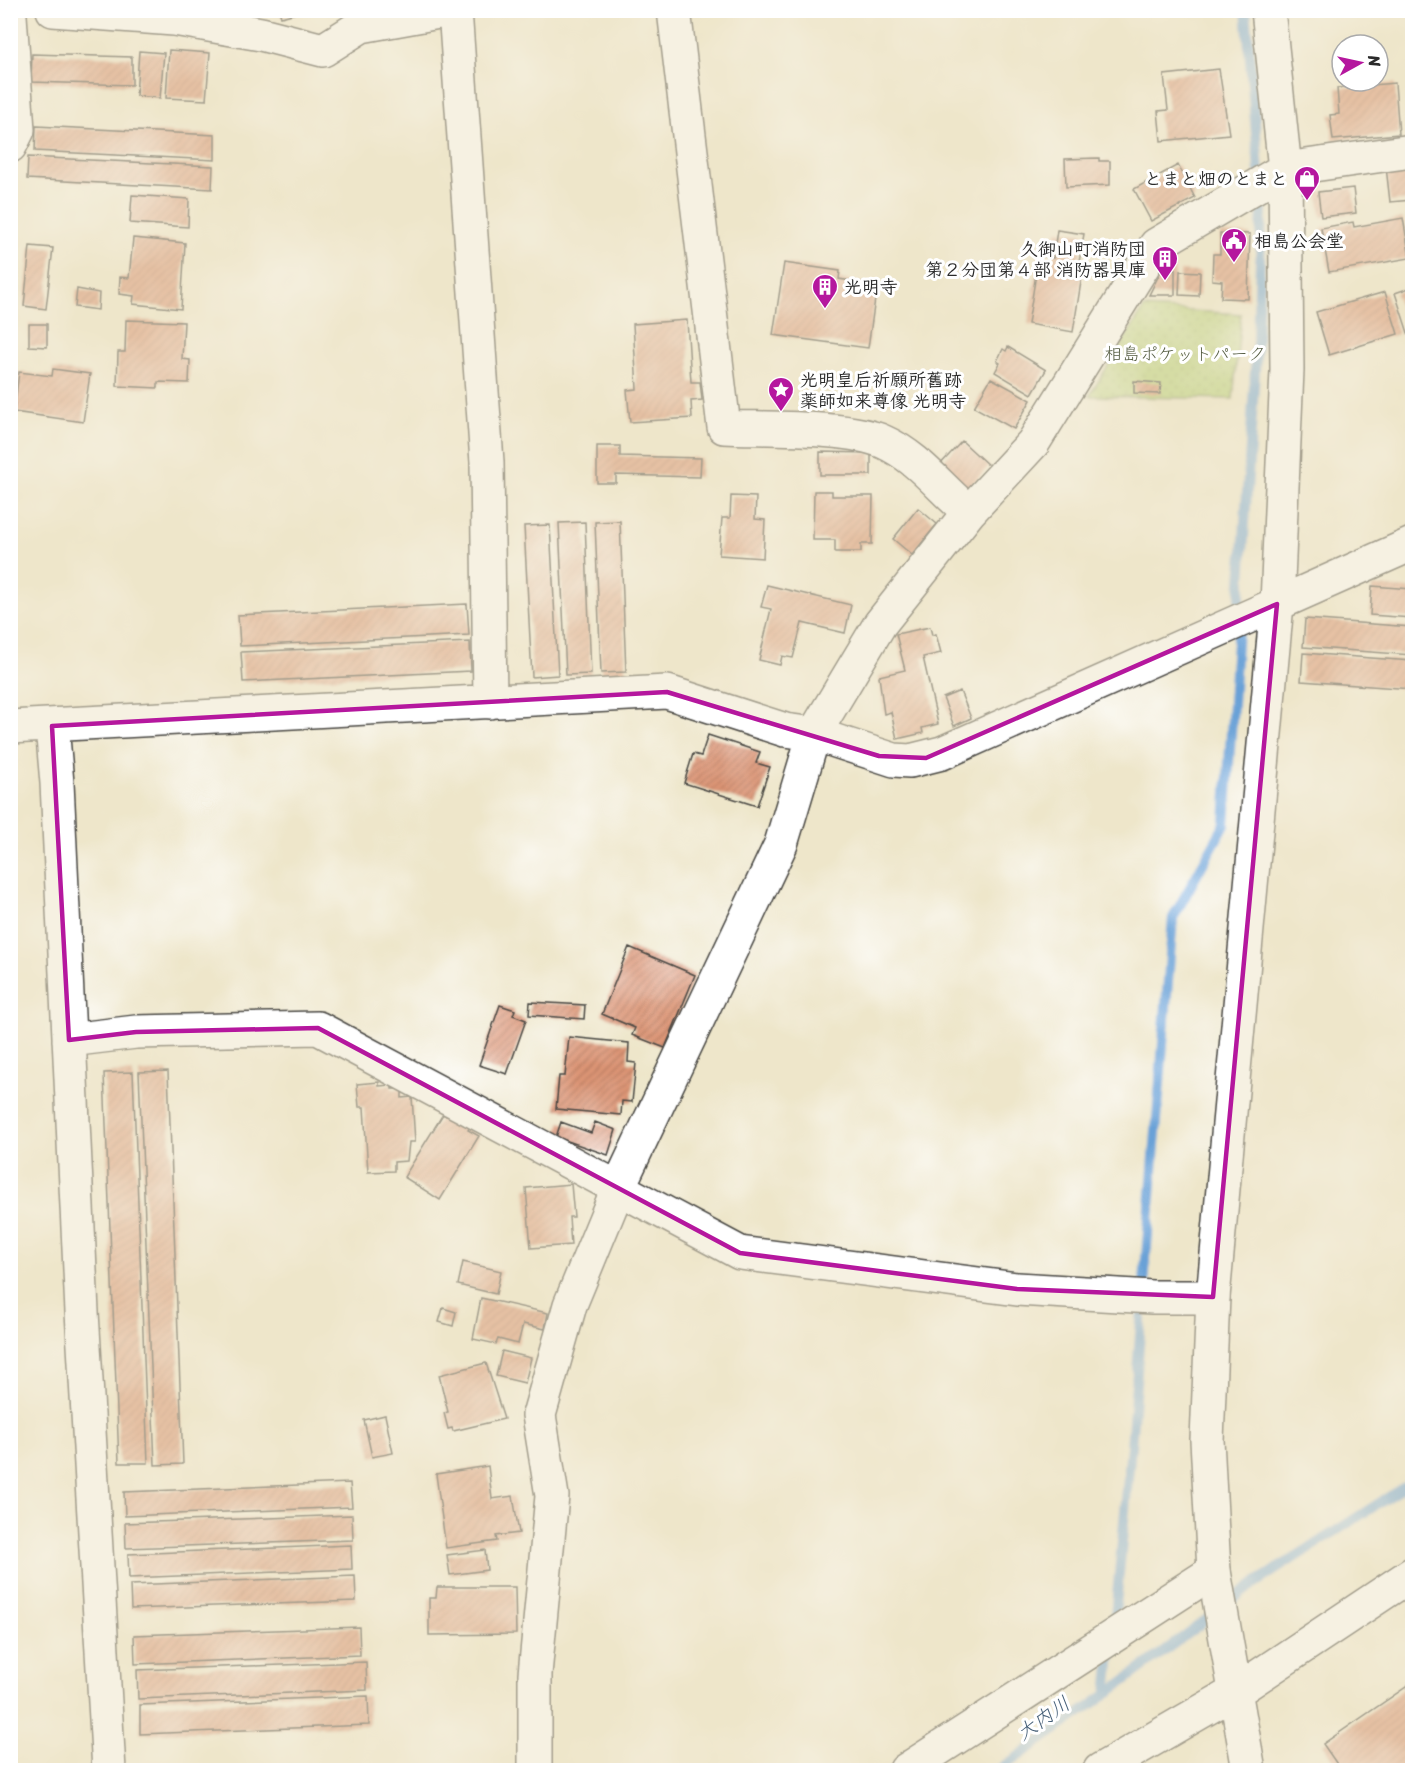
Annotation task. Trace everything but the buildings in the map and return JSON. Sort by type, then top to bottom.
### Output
[{"type":"street","points":[[53,10],[174,19],[261,34],[323,50],[361,26],[452,10],[487,462],[490,702]]},
{"type":"street","points":[[674,10],[724,427],[853,434],[883,442],[919,464],[943,490],[969,512]]},
{"type":"street","points":[[1249,1770],[1214,1571],[1207,1440],[1213,1297],[1277,604],[1287,370],[1285,169],[1268,10]]},
{"type":"street","points":[[10,16],[18,130],[10,146]]},
{"type":"street","points":[[536,1770],[535,1674],[552,1496],[539,1415],[570,1305],[619,1186],[781,844],[814,734],[880,624],[969,512],[1033,443],[1156,245],[1285,169],[1413,151]]},
{"type":"street","points":[[10,727],[667,693],[785,730],[814,734],[894,760],[926,758],[1413,544]]},
{"type":"street","points":[[52,726],[57,783],[82,1324],[109,1770]]},
{"type":"street","points":[[69,1040],[136,1032],[318,1028],[619,1186],[740,1253],[1017,1289],[1152,1297],[1213,1297]]},
{"type":"street","points":[[906,1770],[1214,1571]]},
{"type":"street","points":[[1100,1770],[1235,1692],[1413,1574]]},
{"type":"highlighted area","points":[[1277,604],[1213,1297],[1017,1289],[740,1253],[318,1028],[136,1032],[69,1040],[52,726],[667,692],[879,756],[926,758]]},
{"type":"green space","name":"相島ポケットパーク","points":[[1144,308],[1241,314],[1233,399],[1089,396]]},
{"type":"waterway","points":[[1114,1627],[1131,1447],[1173,918],[1225,824],[1257,341],[1262,209],[1246,10]]},
{"type":"waterway","name":"大内川","points":[[999,1770],[1107,1694],[1255,1583],[1412,1482]]},
{"type":"waterway","points":[[1107,1694],[1112,1646]]},
{"type":"place","name":"とまと畑のとまと","points":[[1307,202]]},
{"type":"place","name":"相島公会堂","points":[[1234,264]]},
{"type":"place","name":"久御山町消防団 第２分団第４部 消防器具庫","points":[[1165,282]]},
{"type":"place","name":"光明寺","points":[[825,310]]},
{"type":"place","name":"光明皇后祈願所舊跡 薬師如来尊像 光明寺","points":[[781,413]]}]
